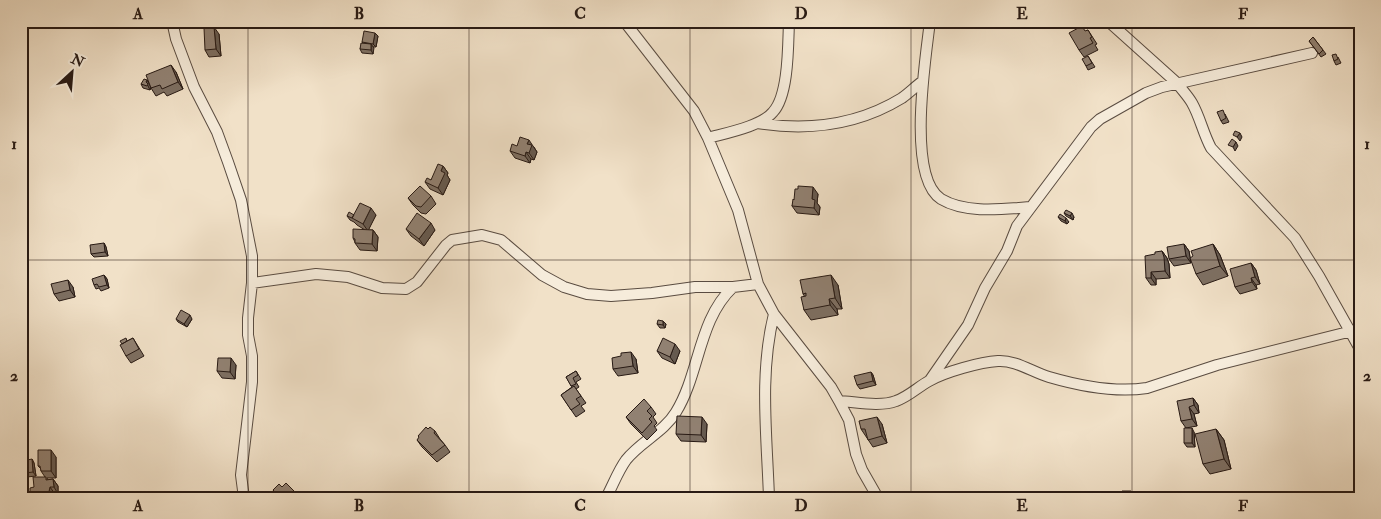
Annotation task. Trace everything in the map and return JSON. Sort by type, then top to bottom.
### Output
[{"type":"street","points":[[172,21],[179,47],[194,87],[217,132],[241,200],[252,256],[252,282],[248,318],[248,335],[252,356],[252,382],[241,475],[244,498]]},
{"type":"street","points":[[624,21],[694,111],[708,138],[738,210],[758,284],[774,314],[831,387],[839,401],[849,420],[856,454],[862,470],[878,498]]},
{"type":"street","points":[[708,138],[757,123],[773,113],[785,79],[789,21]]},
{"type":"street","points":[[930,21],[923,80],[920,132],[923,160],[930,184],[939,198],[955,205],[978,208],[1031,208]]},
{"type":"street","points":[[1108,21],[1178,83],[1192,104],[1211,148],[1295,238],[1355,331],[1360,349]]},
{"type":"street","points":[[930,380],[968,325],[985,288],[1007,251],[1017,226],[1087,133],[1100,119],[1146,93],[1178,83],[1207,78],[1281,59],[1312,54]]},
{"type":"street","points":[[757,123],[781,127],[818,126],[843,122],[876,111],[903,97],[923,80]]},
{"type":"street","points":[[252,282],[316,274],[348,277],[382,288],[406,289],[417,282],[452,240],[482,235],[501,240],[542,275],[564,286],[587,294],[611,296],[695,287],[734,287],[758,284]]},
{"type":"street","points":[[606,498],[627,460],[676,413],[686,391],[712,316],[719,303],[734,287]]},
{"type":"street","points":[[769,498],[765,371],[768,338],[774,314]]},
{"type":"street","points":[[839,401],[877,403],[897,401],[930,380],[984,362],[1005,361],[1049,377],[1089,386],[1147,388],[1218,365],[1355,331]]},
{"type":"building","points":[[1082,26],[1085,31],[1088,30],[1093,43],[1079,50],[1069,33]]},
{"type":"building","points":[[214,27],[216,49],[205,50],[204,28]]},
{"type":"building","points":[[364,31],[375,33],[373,44],[362,42]]},
{"type":"building","points":[[1313,37],[1323,50],[1319,54],[1309,41]]},
{"type":"building","points":[[361,43],[371,44],[371,50],[360,49]]},
{"type":"building","points":[[1336,54],[1338,59],[1334,61],[1332,55]]},
{"type":"building","points":[[1088,56],[1092,63],[1086,66],[1082,59]]},
{"type":"building","points":[[171,65],[178,82],[162,89],[160,85],[151,88],[146,75]]},
{"type":"building","points":[[144,79],[147,80],[147,86],[141,84]]},
{"type":"building","points":[[1223,110],[1226,118],[1221,121],[1217,112]]},
{"type":"building","points":[[1235,131],[1240,133],[1237,137],[1233,135]]},
{"type":"building","points":[[520,137],[529,140],[527,144],[532,145],[529,153],[526,152],[525,156],[510,151],[512,144],[517,146]]},
{"type":"building","points":[[1232,139],[1236,142],[1233,147],[1228,145]]},
{"type":"building","points":[[438,164],[443,166],[441,171],[445,173],[438,188],[425,182],[427,178],[431,180]]},
{"type":"building","points":[[420,186],[431,196],[421,207],[416,206],[408,198]]},
{"type":"building","points":[[798,186],[813,187],[812,199],[815,200],[814,208],[792,206],[795,189],[798,189]]},
{"type":"building","points":[[360,203],[371,208],[363,224],[352,218]]},
{"type":"building","points":[[1066,210],[1072,213],[1070,216],[1064,213]]},
{"type":"building","points":[[349,212],[354,215],[352,218],[347,216]]},
{"type":"building","points":[[417,213],[431,223],[419,239],[406,229]]},
{"type":"building","points":[[1060,214],[1066,218],[1065,221],[1058,217]]},
{"type":"building","points":[[353,229],[373,230],[372,244],[355,243]]},
{"type":"building","points":[[104,243],[105,252],[91,254],[90,245]]},
{"type":"building","points":[[1184,244],[1186,256],[1169,259],[1167,247]]},
{"type":"building","points":[[1213,244],[1220,266],[1196,274],[1190,258],[1193,256],[1191,251]]},
{"type":"building","points":[[1162,251],[1165,271],[1151,272],[1151,278],[1146,278],[1145,256]]},
{"type":"building","points":[[1251,263],[1255,277],[1251,278],[1252,282],[1235,287],[1230,269]]},
{"type":"building","points":[[104,275],[107,285],[99,287],[97,284],[94,285],[92,279]]},
{"type":"building","points":[[831,275],[835,298],[829,299],[830,305],[804,310],[801,297],[806,296],[806,293],[803,294],[800,280]]},
{"type":"building","points":[[68,280],[70,290],[54,294],[51,284]]},
{"type":"building","points":[[181,310],[190,315],[184,324],[176,319]]},
{"type":"building","points":[[658,320],[663,321],[663,325],[657,324]]},
{"type":"building","points":[[126,338],[127,341],[122,344],[120,341]]},
{"type":"building","points":[[133,338],[139,349],[126,356],[120,345]]},
{"type":"building","points":[[663,338],[675,344],[670,357],[657,351]]},
{"type":"building","points":[[631,352],[633,366],[613,369],[612,358],[621,356],[621,353]]},
{"type":"building","points":[[218,358],[231,358],[230,372],[217,371]]},
{"type":"building","points":[[576,371],[578,375],[573,378],[576,384],[571,386],[566,377]]},
{"type":"building","points":[[871,372],[873,381],[857,385],[854,376]]},
{"type":"building","points":[[574,386],[581,396],[576,399],[580,404],[571,410],[561,395]]},
{"type":"building","points":[[1193,398],[1194,405],[1189,407],[1192,419],[1181,421],[1177,401]]},
{"type":"building","points":[[644,399],[651,407],[647,411],[652,416],[649,419],[652,422],[642,433],[626,417]]},
{"type":"building","points":[[677,416],[702,417],[701,435],[676,434]]},
{"type":"building","points":[[877,417],[882,436],[868,440],[865,429],[861,429],[859,421]]},
{"type":"building","points":[[426,427],[428,429],[430,427],[435,431],[434,433],[445,445],[432,455],[417,440]]},
{"type":"building","points":[[1184,428],[1192,428],[1192,443],[1184,443]]},
{"type":"building","points":[[1216,429],[1224,459],[1203,464],[1195,434]]},
{"type":"building","points":[[38,450],[51,450],[51,471],[41,471],[40,466],[38,466]]},
{"type":"building","points":[[32,459],[33,472],[25,473],[23,461]]},
{"type":"building","points":[[33,477],[46,477],[46,480],[53,479],[54,487],[50,487],[48,496],[33,497],[33,493],[30,493],[30,488],[34,487]]},
{"type":"building","points":[[286,483],[298,495],[294,498],[281,498],[273,490],[279,484],[282,487]]},
{"type":"building","points":[[1122,491],[1131,491],[1131,498],[1122,498]]}]
